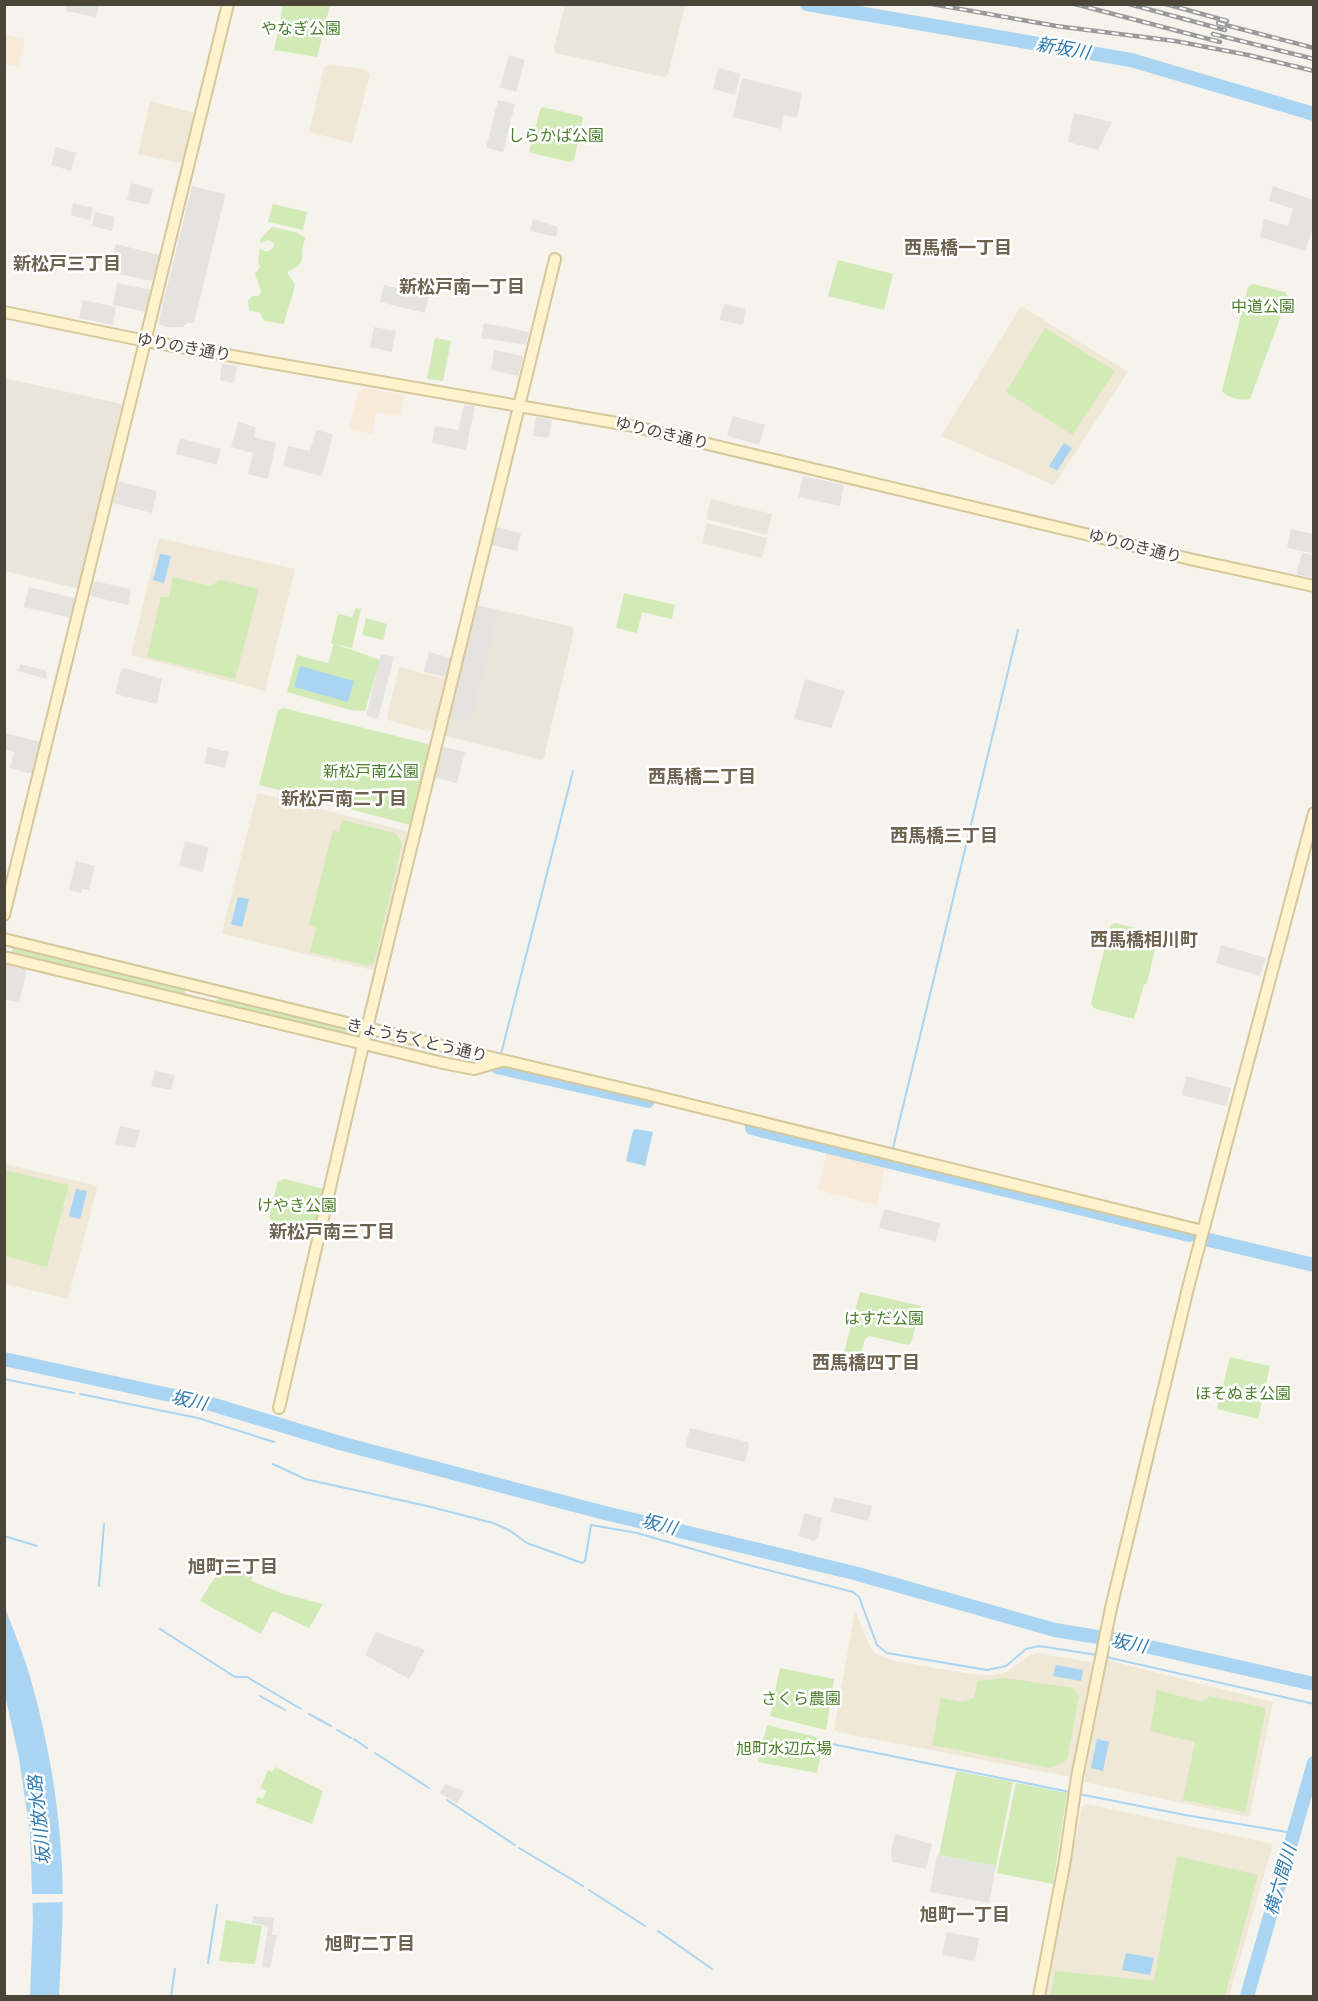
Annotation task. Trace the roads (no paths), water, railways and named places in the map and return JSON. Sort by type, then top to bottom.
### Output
[{"type":"street","points":[[4,915],[228,4]]},
{"type":"street","points":[[279,1408],[363,1044],[555,259]]},
{"type":"street","name":"ゆりのき通り","points":[[4,312],[146,341],[518,404],[663,432],[1186,558],[1314,586]]},
{"type":"street","points":[[1039,1996],[1065,1860],[1077,1777],[1106,1631],[1202,1235],[1314,813]]},
{"type":"street","name":"きょうちくとう通り","points":[[4,939],[505,1060]]},
{"type":"street","name":"きょうちくとう通り","points":[[4,957],[474,1069],[505,1060]]},
{"type":"street","points":[[505,1060],[1202,1235]]},
{"type":"water","points":[[1275,97],[1313,108],[1313,119],[1270,106]]},
{"type":"water","points":[[1064,443],[1072,448],[1057,471],[1049,466]]},
{"type":"water","points":[[160,554],[171,556],[164,583],[153,580]]},
{"type":"water","points":[[300,666],[354,681],[348,702],[294,687]]},
{"type":"water","points":[[238,897],[249,899],[242,927],[231,924]]},
{"type":"water","points":[[635,1129],[653,1132],[645,1166],[626,1161]]},
{"type":"water","points":[[76,1189],[87,1191],[80,1219],[69,1216]]},
{"type":"water","name":"坂川放水路","points":[[4,1605],[35,1694],[55,1793],[63,1884],[59,1996],[30,1996],[33,1920],[30,1833],[19,1758],[5,1695]]},
{"type":"water","points":[[1056,1665],[1083,1670],[1081,1681],[1053,1676]]},
{"type":"water","points":[[1097,1739],[1109,1742],[1103,1771],[1091,1768]]},
{"type":"water","points":[[1126,1953],[1154,1958],[1150,1975],[1122,1970]]},
{"type":"waterway","name":"新坂川","points":[[807,4],[1131,60],[1314,114]]},
{"type":"waterway","points":[[892,1152],[1018,630]]},
{"type":"waterway","points":[[501,1054],[573,771]]},
{"type":"waterway","points":[[497,1067],[648,1101]]},
{"type":"waterway","points":[[752,1128],[1189,1235]]},
{"type":"waterway","points":[[1205,1239],[1314,1265]]},
{"type":"waterway","name":"坂川","points":[[4,1359],[211,1404],[340,1443],[601,1512],[854,1573],[1055,1630],[1123,1641],[1314,1684]]},
{"type":"waterway","points":[[4,1379],[74,1393]]},
{"type":"waterway","points":[[80,1394],[198,1418],[274,1442]]},
{"type":"waterway","points":[[273,1464],[305,1479],[493,1523],[509,1530],[527,1543],[582,1563],[585,1561],[591,1525],[637,1533],[853,1592],[859,1597],[877,1645],[887,1653],[987,1670],[1006,1666],[1026,1649],[1039,1646],[1097,1655]]},
{"type":"waterway","points":[[99,1586],[104,1524]]},
{"type":"waterway","points":[[4,1536],[37,1546]]},
{"type":"waterway","points":[[160,1629],[235,1677],[247,1677],[301,1709]]},
{"type":"waterway","points":[[1106,1657],[1314,1704]]},
{"type":"waterway","points":[[260,1696],[285,1710]]},
{"type":"waterway","points":[[309,1714],[331,1726]]},
{"type":"waterway","points":[[337,1730],[351,1738]]},
{"type":"waterway","points":[[354,1739],[367,1748]]},
{"type":"waterway","points":[[832,1744],[1070,1792]]},
{"type":"waterway","points":[[375,1753],[429,1788]]},
{"type":"waterway","name":"横六間川","points":[[1247,1996],[1314,1763]]},
{"type":"waterway","points":[[1079,1794],[1293,1833]]},
{"type":"waterway","points":[[447,1800],[515,1845]]},
{"type":"waterway","points":[[519,1848],[583,1886]]},
{"type":"waterway","points":[[589,1890],[645,1926]]},
{"type":"waterway","points":[[208,1963],[217,1905]]},
{"type":"waterway","points":[[658,1931],[712,1969]]},
{"type":"waterway","points":[[171,1996],[175,1969]]},
{"type":"railway","points":[[932,4],[1056,26],[1175,41],[1314,71]]},
{"type":"railway","points":[[1075,4],[1220,42]]},
{"type":"railway","points":[[1129,4],[1225,30]]},
{"type":"railway","points":[[1166,4],[1227,21]]},
{"type":"railway","points":[[1218,23],[1314,48]]},
{"type":"railway","points":[[1213,34],[1314,59]]},
{"type":"district","name":"西馬橋一丁目","points":[[958,247]]},
{"type":"district","name":"新松戸三丁目","points":[[67,263]]},
{"type":"district","name":"新松戸南一丁目","points":[[462,286]]},
{"type":"district","name":"西馬橋二丁目","points":[[702,776]]},
{"type":"district","name":"新松戸南二丁目","points":[[344,798]]},
{"type":"district","name":"西馬橋三丁目","points":[[944,835]]},
{"type":"district","name":"西馬橋相川町","points":[[1144,939]]},
{"type":"district","name":"新松戸南三丁目","points":[[332,1231]]},
{"type":"district","name":"西馬橋四丁目","points":[[866,1362]]},
{"type":"district","name":"旭町三丁目","points":[[233,1566]]},
{"type":"district","name":"旭町一丁目","points":[[965,1914]]},
{"type":"district","name":"旭町二丁目","points":[[370,1943]]},
{"type":"park label","name":"やなぎ公園","points":[[301,28]]},
{"type":"park label","name":"しらかば公園","points":[[556,135]]},
{"type":"park label","name":"中道公園","points":[[1263,306]]},
{"type":"park label","name":"新松戸南公園","points":[[371,771]]},
{"type":"park label","name":"けやき公園","points":[[297,1205]]},
{"type":"park label","name":"はすだ公園","points":[[884,1318]]},
{"type":"park label","name":"ほそぬま公園","points":[[1243,1393]]},
{"type":"park label","name":"さくら農園","points":[[801,1698]]},
{"type":"park label","name":"旭町水辺広場","points":[[784,1748]]}]
